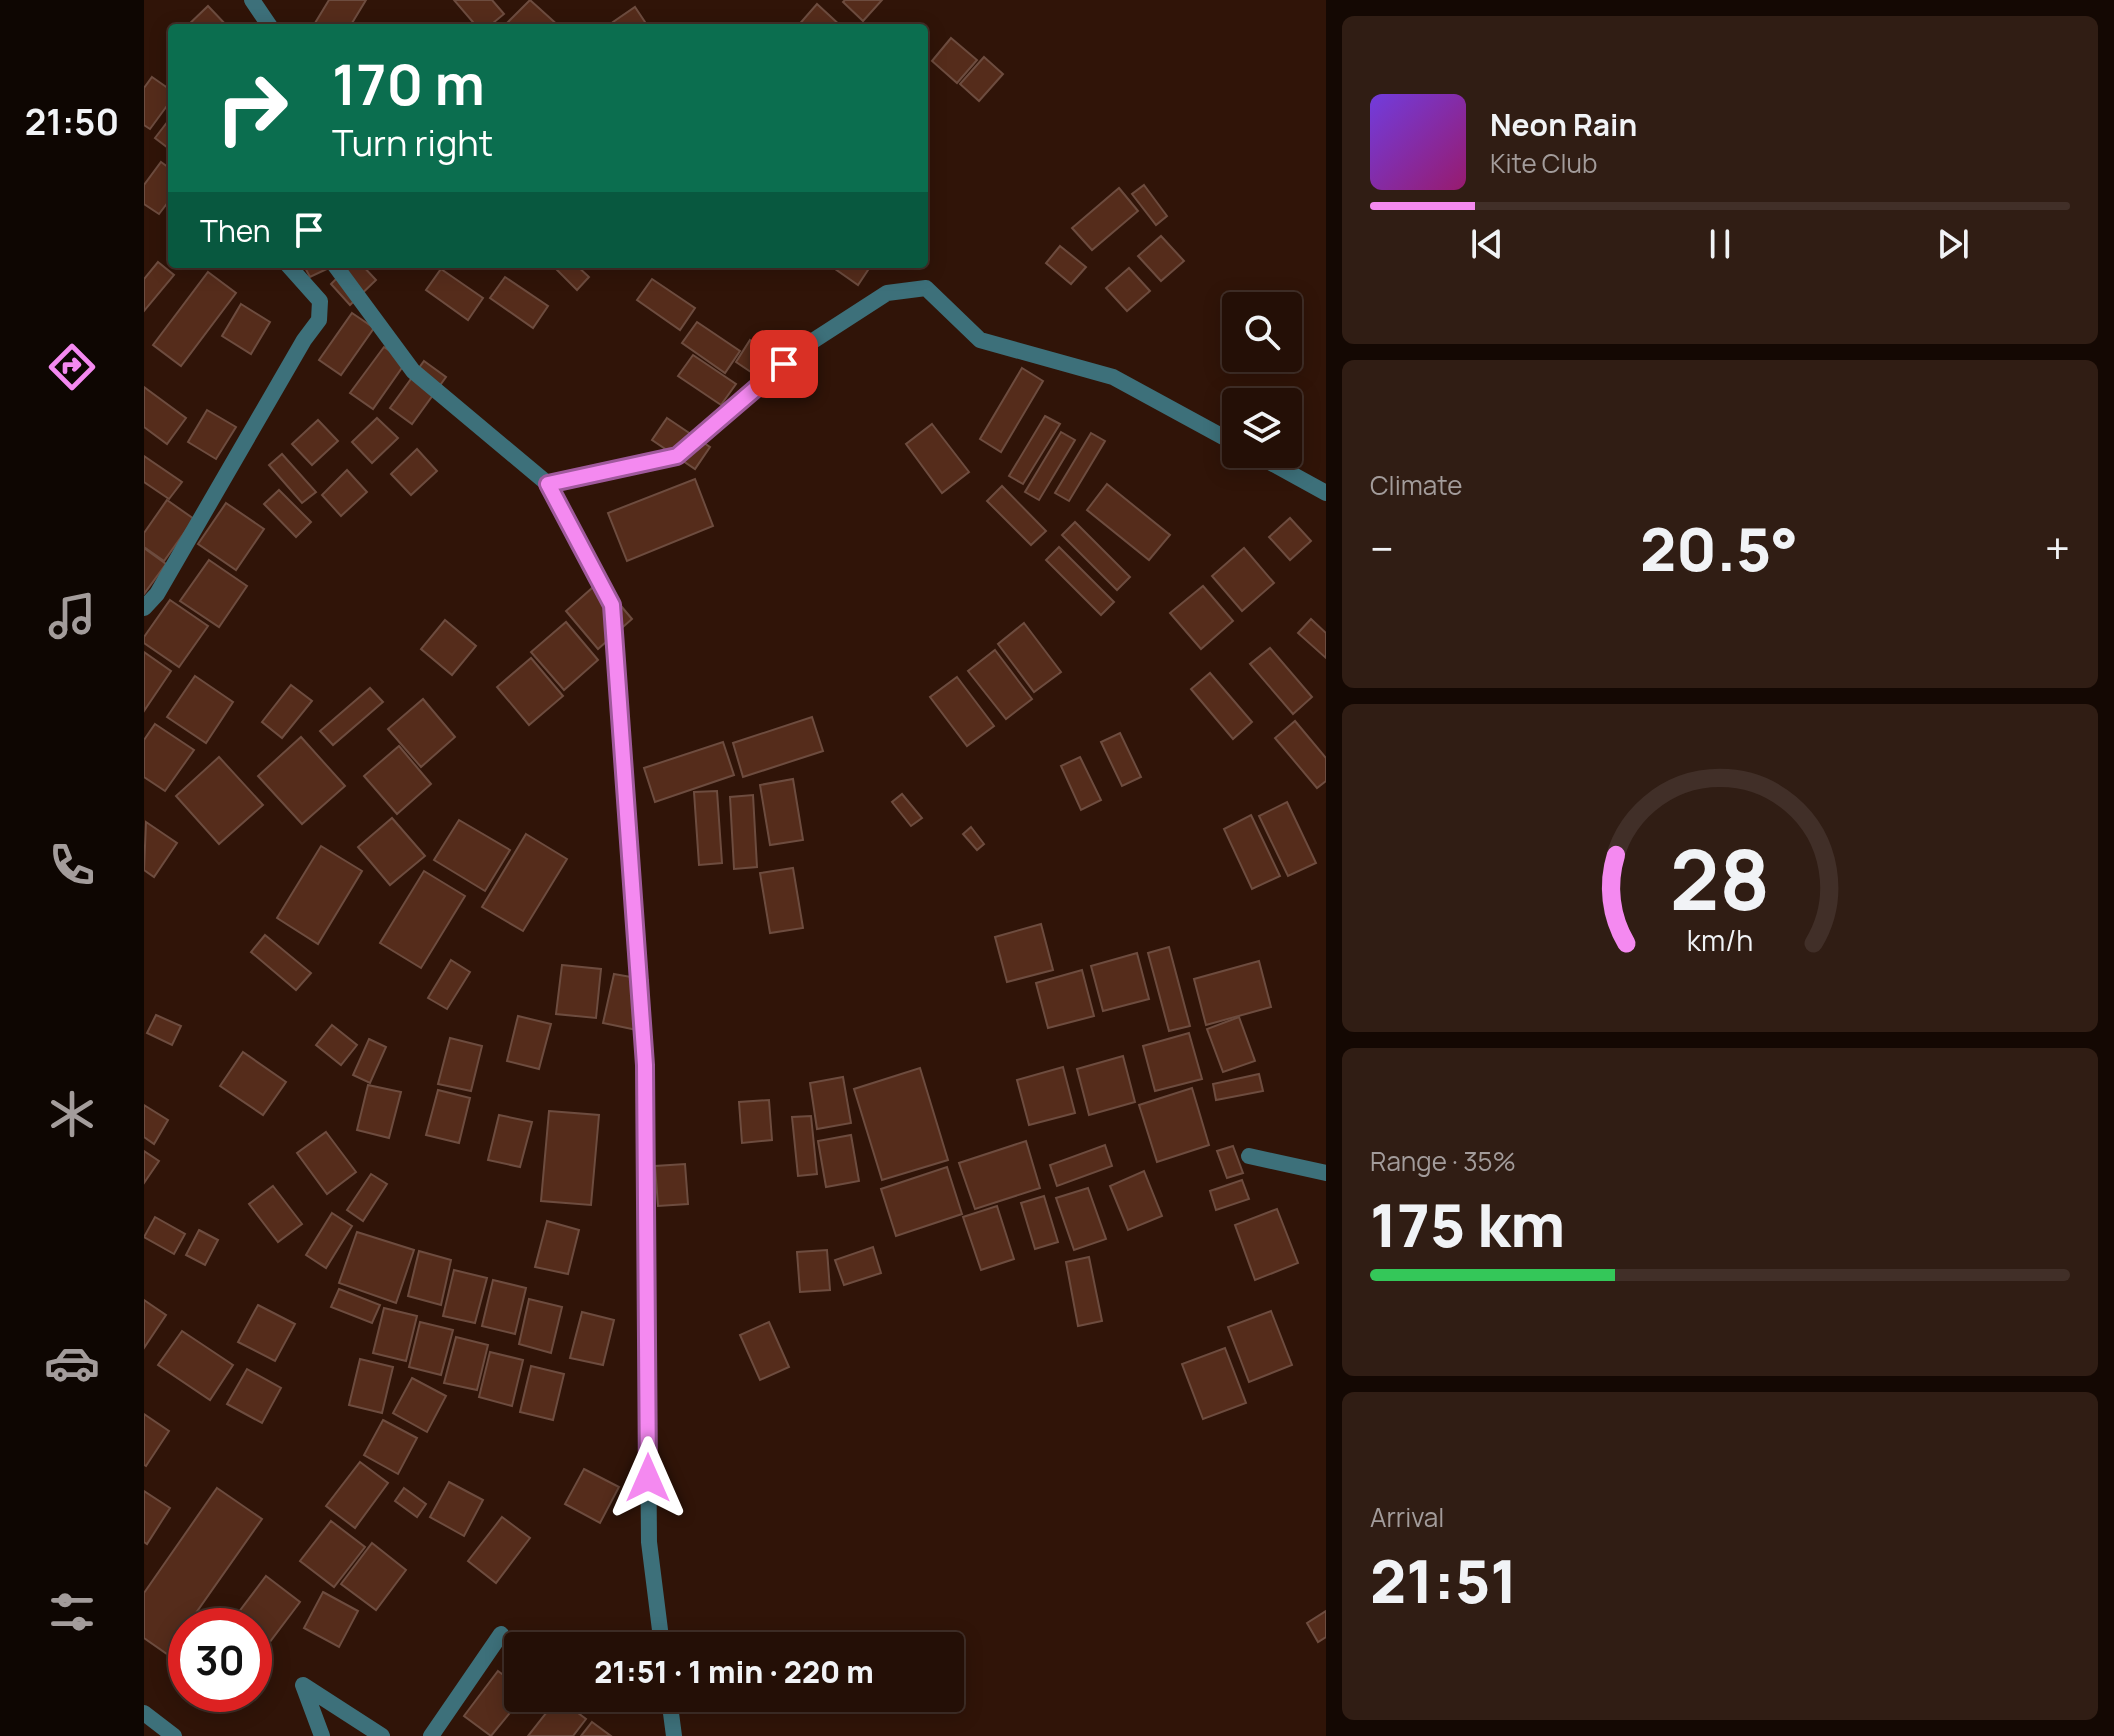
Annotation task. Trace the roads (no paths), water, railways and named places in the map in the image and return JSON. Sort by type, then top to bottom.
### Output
[{"type":"street","points":[[252,0],[268,24]]},
{"type":"street","points":[[144,608],[157,594],[296,354],[319,320],[320,301],[291,268]]},
{"type":"street","points":[[337,268],[413,371],[548,484],[612,605],[645,1065],[649,1542],[660,1632]]},
{"type":"street","points":[[548,484],[677,456],[805,346],[887,293],[926,288],[980,340],[1113,377],[1222,436]]},
{"type":"street","points":[[1280,468],[1326,493]]},
{"type":"street","points":[[1249,1156],[1326,1173]]},
{"type":"street","points":[[431,1736],[501,1634]]},
{"type":"street","points":[[322,1736],[303,1685],[382,1736]]},
{"type":"street","points":[[671,1712],[674,1736]]},
{"type":"street","points":[[144,1713],[174,1736]]}]
